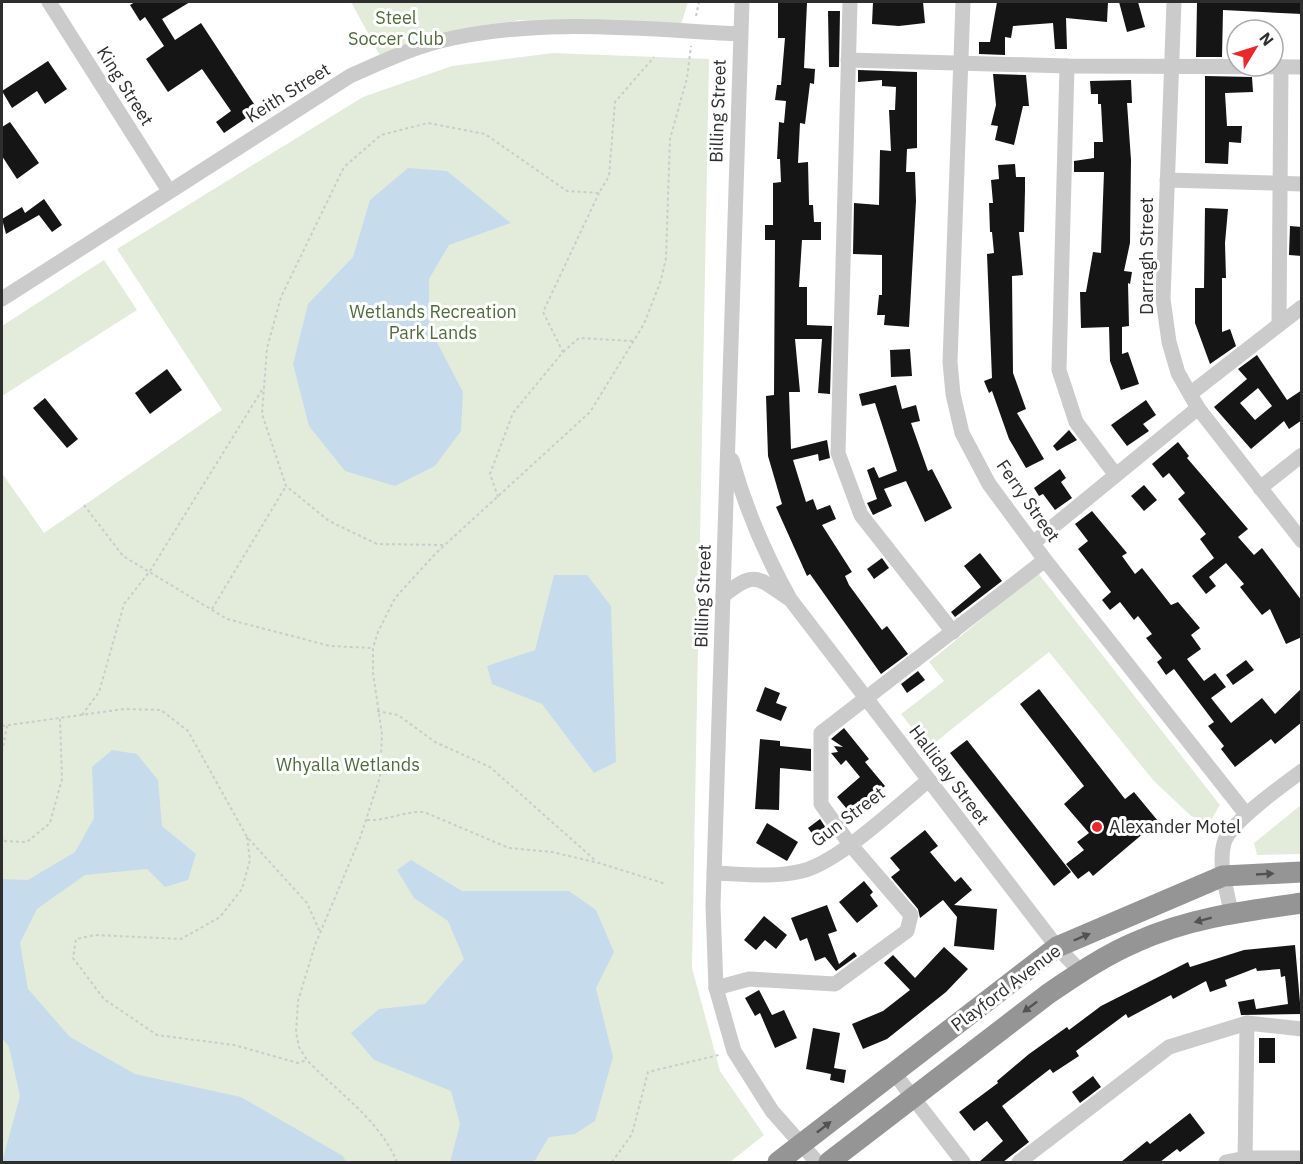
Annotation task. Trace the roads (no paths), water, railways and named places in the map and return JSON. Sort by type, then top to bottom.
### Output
[{"type":"highway","name":"Playford Avenue","points":[[778,1162],[1057,947],[1223,876],[1302,872]]},
{"type":"highway","name":"Playford Avenue","points":[[829,1162],[912,1097],[1081,972],[1136,942],[1231,912],[1302,903]]},
{"type":"street","name":"King Street","points":[[49,2],[169,191]]},
{"type":"street","name":"Billing Street","points":[[742,2],[714,873],[716,988],[734,1051],[772,1111],[817,1162]]},
{"type":"street","points":[[850,2],[838,453],[861,515],[953,632]]},
{"type":"street","name":"Ferry Street","points":[[963,2],[950,362],[953,393],[962,433],[989,484],[1045,560],[1246,814]]},
{"type":"street","name":"Darragh Street","points":[[1174,2],[1163,299],[1172,352],[1178,373],[1198,408],[1302,541]]},
{"type":"street","name":"Keith Street","points":[[2,298],[350,76],[439,41],[503,29],[561,26],[740,34]]},
{"type":"street","points":[[849,60],[1067,66],[1225,67]]},
{"type":"street","points":[[1067,66],[1059,370],[1076,422],[1115,474]]},
{"type":"street","points":[[1285,67],[1302,67]]},
{"type":"street","points":[[1279,325],[1278,183],[1281,78]]},
{"type":"street","points":[[1167,180],[1302,184]]},
{"type":"street","points":[[1190,394],[1302,307]]},
{"type":"street","points":[[1033,543],[1198,408]]},
{"type":"street","name":"Halliday Street","points":[[727,444],[745,509],[765,555],[790,599],[1057,947],[1081,972]]},
{"type":"street","points":[[1260,488],[1302,455]]},
{"type":"street","points":[[716,988],[749,979],[835,984],[907,931],[911,915],[849,843],[821,804],[821,733],[1045,560]]},
{"type":"street","name":"Halliday Street","points":[[723,596],[744,580],[761,580],[790,599]]},
{"type":"street","points":[[1231,912],[1223,876],[1224,842],[1246,814],[1302,771]]},
{"type":"street","name":"Gun Street","points":[[714,873],[772,875],[802,871],[832,857],[928,780]]},
{"type":"street","points":[[1019,1162],[1170,1047],[1247,1023],[1302,1029]]},
{"type":"street","points":[[1245,1160],[1247,1023]]},
{"type":"street","points":[[894,1073],[963,1162]]},
{"type":"street","points":[[1226,1162],[1302,1158]]},
{"type":"water","points":[[408,168],[447,171],[511,223],[449,245],[429,279],[429,327],[463,392],[461,431],[435,466],[395,486],[345,471],[309,426],[293,364],[308,304],[353,257],[370,200]]},
{"type":"water","points":[[554,575],[587,575],[611,606],[616,762],[594,773],[542,704],[492,684],[487,666],[535,650]]},
{"type":"water","points":[[112,750],[137,754],[158,780],[162,826],[196,854],[188,880],[165,887],[147,869],[85,875],[37,909],[20,943],[28,989],[70,1037],[135,1074],[241,1097],[343,1156],[346,1162],[2,1162],[20,1096],[9,1047],[2,1038],[2,879],[28,880],[75,852],[94,818],[92,767]]},
{"type":"water","points":[[411,860],[462,891],[569,891],[596,910],[614,952],[596,988],[613,1057],[595,1121],[575,1134],[549,1137],[534,1162],[450,1162],[460,1124],[451,1091],[374,1060],[351,1033],[379,1009],[425,1004],[464,959],[448,921],[414,898],[397,870]]},
{"type":"place","name":"Alexander Motel","points":[[1097,827]]},
{"type":"park label","name":"Steel Soccer Club","points":[[396,28]]},
{"type":"park label","name":"Wetlands Recreation Park Lands","points":[[433,322]]},
{"type":"park label","name":"Whyalla Wetlands","points":[[348,765]]}]
